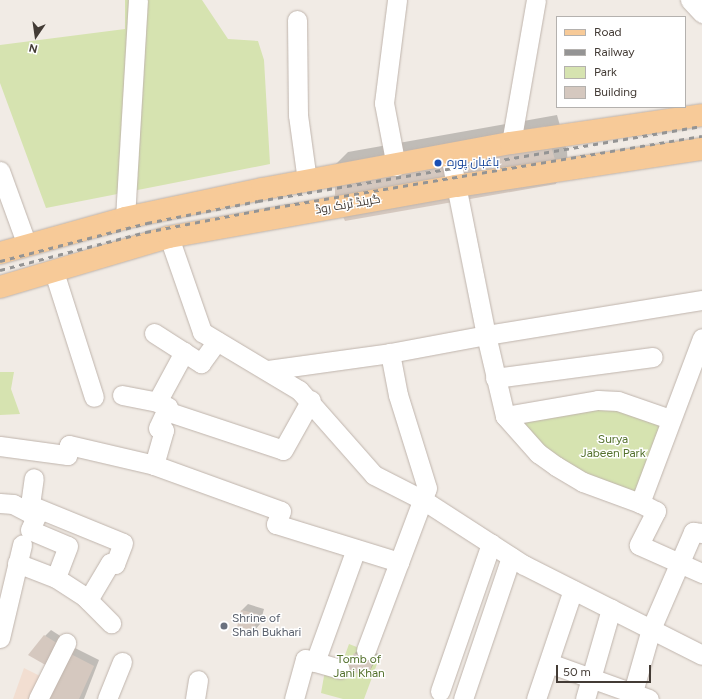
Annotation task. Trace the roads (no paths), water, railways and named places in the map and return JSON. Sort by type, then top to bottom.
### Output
[{"type":"main road","points":[[0,253],[125,218],[307,181],[396,166],[511,143],[702,115]]},
{"type":"main road","name":"گرینڈ ٹرنک روڈ","points":[[0,287],[169,237],[456,186],[702,149]]},
{"type":"street","points":[[125,218],[138,0]]},
{"type":"street","points":[[396,166],[384,103],[397,0]]},
{"type":"street","points":[[511,143],[536,0]]},
{"type":"street","points":[[690,0],[702,13]]},
{"type":"street","points":[[297,20],[298,116],[307,181]]},
{"type":"street","points":[[450,155],[495,378],[505,416],[538,453],[556,466],[583,482],[656,511],[639,545],[702,573]]},
{"type":"street","points":[[0,172],[28,245]]},
{"type":"street","points":[[169,237],[193,316],[202,332],[268,370],[311,400],[374,475],[423,500],[511,557],[702,655]]},
{"type":"street","points":[[54,272],[94,397]]},
{"type":"street","points":[[268,370],[390,353],[486,335],[702,300]]},
{"type":"street","points":[[154,333],[201,363],[217,341]]},
{"type":"street","points":[[640,504],[670,419],[702,338]]},
{"type":"street","points":[[154,465],[164,430],[158,428],[161,406],[184,352]]},
{"type":"street","points":[[366,650],[423,500],[427,484],[398,395],[390,353]]},
{"type":"street","points":[[495,378],[653,357]]},
{"type":"street","points":[[122,395],[161,406],[283,450],[311,400]]},
{"type":"street","points":[[505,416],[598,400],[618,401],[670,419]]},
{"type":"street","points":[[0,446],[67,455],[69,445],[154,465],[281,511],[276,524],[399,562]]},
{"type":"street","points":[[34,478],[30,509],[36,516],[30,530],[68,546],[56,578]]},
{"type":"street","points":[[0,503],[13,504],[30,509],[123,544],[115,564],[110,563],[88,600]]},
{"type":"street","points":[[550,663],[637,697],[651,629],[693,532],[702,533]]},
{"type":"street","points":[[440,691],[491,544]]},
{"type":"street","points":[[315,662],[356,549]]},
{"type":"street","points":[[0,638],[20,554],[88,600],[111,623]]},
{"type":"street","points":[[463,699],[511,557]]},
{"type":"street","points":[[536,699],[550,663],[573,590]]},
{"type":"street","points":[[585,699],[611,609]]},
{"type":"street","points":[[38,699],[66,644]]},
{"type":"street","points":[[294,699],[305,659],[340,669]]},
{"type":"street","points":[[107,699],[122,662]]},
{"type":"street","points":[[195,699],[198,680]]},
{"type":"railway","points":[[0,261],[147,223],[258,201],[702,126]]},
{"type":"railway","points":[[0,270],[146,232],[265,209],[702,136]]},
{"type":"place","name":"باغبان پورہ","points":[[438,163]]},
{"type":"place","name":"Shrine of Shah Bukhari","points":[[224,626]]},
{"type":"park label","name":"Surya Jabeen Park","points":[[613,447]]},
{"type":"park label","name":"Tomb of Jani Khan","points":[[359,667]]}]
